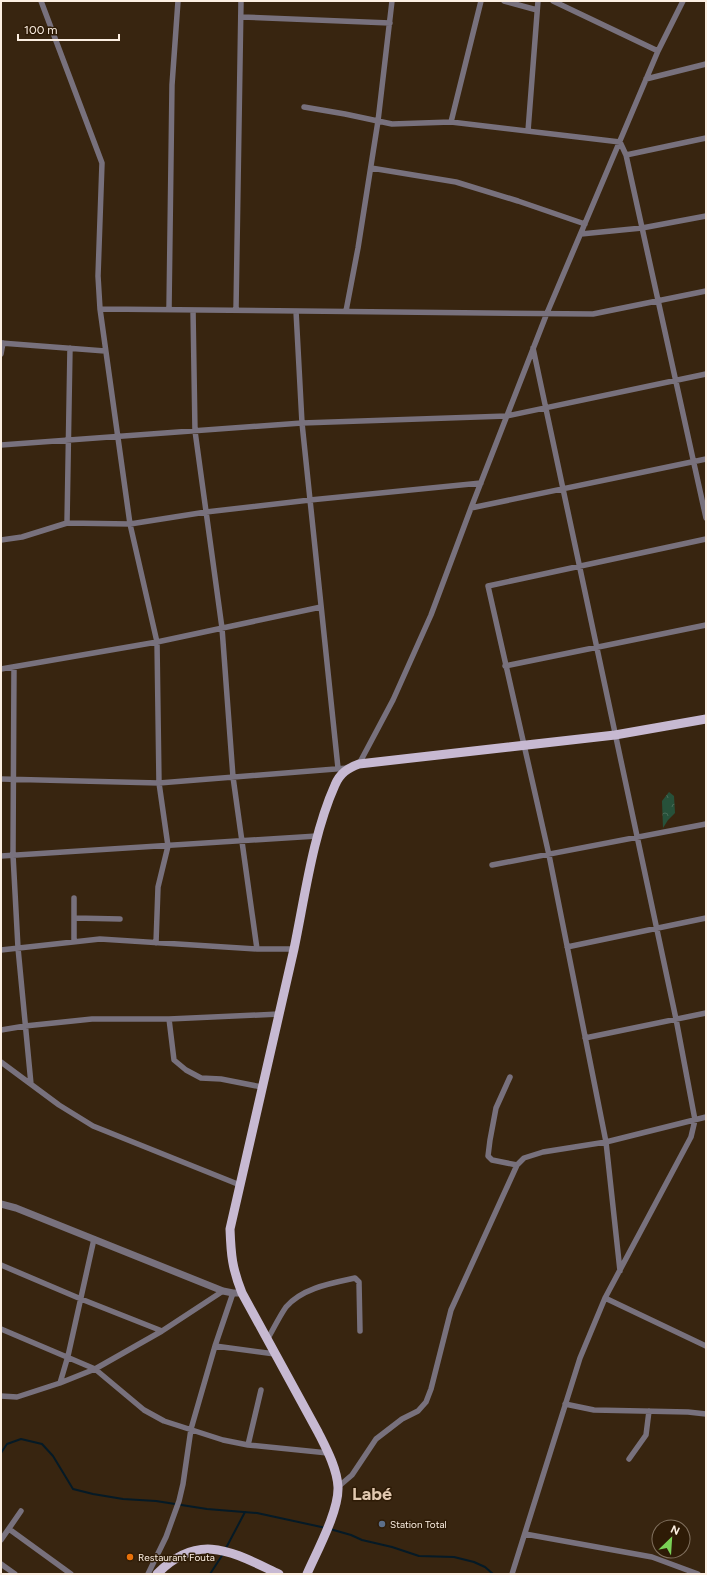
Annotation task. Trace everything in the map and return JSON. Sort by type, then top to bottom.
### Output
[{"type":"main road","points":[[307,1574],[330,1522],[337,1498],[338,1487],[336,1474],[328,1453],[275,1354],[237,1293],[236,1278],[231,1258],[230,1229],[294,949],[318,836],[336,784],[341,774],[348,768],[359,764],[615,735],[706,719]]},
{"type":"main road","points":[[157,1574],[178,1557],[192,1550],[205,1548],[224,1551],[246,1558],[279,1574]]},
{"type":"street","points":[[41,1],[102,163],[98,276],[100,308],[130,524],[157,642],[159,783],[168,846],[158,887],[156,943]]},
{"type":"street","points":[[169,309],[172,84],[178,1]]},
{"type":"street","points":[[236,310],[241,1]]},
{"type":"street","points":[[346,311],[358,248],[378,121],[392,1]]},
{"type":"street","points":[[451,122],[481,1]]},
{"type":"street","points":[[504,1],[537,10]]},
{"type":"street","points":[[528,131],[538,1]]},
{"type":"street","points":[[553,1],[658,51]]},
{"type":"street","points":[[359,764],[393,700],[431,615],[547,313],[658,51],[683,1]]},
{"type":"street","points":[[240,17],[390,23]]},
{"type":"street","points":[[646,79],[706,64]]},
{"type":"street","points":[[304,107],[392,124],[451,122],[620,142]]},
{"type":"street","points":[[626,155],[706,138]]},
{"type":"street","points":[[620,142],[626,155],[706,518]]},
{"type":"street","points":[[371,168],[456,182],[518,200],[585,224]]},
{"type":"street","points":[[581,234],[642,228],[706,216]]},
{"type":"street","points":[[100,308],[594,314],[706,291]]},
{"type":"street","points":[[193,310],[195,431],[222,628],[233,777],[257,949]]},
{"type":"street","points":[[296,311],[302,424],[338,768]]},
{"type":"street","points":[[1,354],[2,343],[105,351]]},
{"type":"street","points":[[67,523],[70,348]]},
{"type":"street","points":[[512,1574],[580,1358],[605,1298],[691,1136],[695,1120],[657,928],[533,348]]},
{"type":"street","points":[[1,445],[302,424],[508,416],[706,374]]},
{"type":"street","points":[[471,508],[706,459]]},
{"type":"street","points":[[1,540],[22,537],[67,523],[130,524],[206,512],[481,483]]},
{"type":"street","points":[[620,1271],[606,1142],[549,855],[488,586],[706,539]]},
{"type":"street","points":[[1,669],[157,642],[321,607]]},
{"type":"street","points":[[505,666],[706,624]]},
{"type":"street","points":[[14,667],[13,855],[18,948],[31,1084]]},
{"type":"street","points":[[1,778],[159,783],[348,768]]},
{"type":"street","points":[[492,865],[706,824]]},
{"type":"street","points":[[1,856],[242,842],[318,836]]},
{"type":"street","points":[[74,898],[74,942]]},
{"type":"street","points":[[74,918],[120,919]]},
{"type":"street","points":[[567,947],[706,918]]},
{"type":"street","points":[[1,950],[100,939],[257,949],[294,949]]},
{"type":"street","points":[[585,1038],[706,1013]]},
{"type":"street","points":[[1,1030],[92,1019],[170,1019],[279,1014]]},
{"type":"street","points":[[170,1019],[174,1060],[186,1070],[201,1078],[221,1079],[262,1087]]},
{"type":"street","points":[[1,1062],[59,1105],[94,1126],[240,1184]]},
{"type":"street","points":[[510,1078],[496,1108],[488,1156],[492,1160],[517,1165]]},
{"type":"street","points":[[338,1487],[352,1475],[376,1439],[396,1423],[418,1411],[426,1402],[431,1389],[451,1310],[517,1165],[524,1158],[543,1152],[606,1142],[706,1117]]},
{"type":"street","points":[[1,1204],[16,1208],[223,1291],[237,1293],[215,1346],[191,1429],[178,1505],[159,1553],[148,1574]]},
{"type":"street","points":[[60,1383],[68,1356],[94,1240]]},
{"type":"street","points":[[1,1265],[162,1331]]},
{"type":"street","points":[[267,1340],[286,1307],[295,1300],[311,1290],[355,1278],[359,1282],[360,1331]]},
{"type":"street","points":[[1,1396],[17,1397],[60,1383],[95,1369],[162,1331],[223,1291]]},
{"type":"street","points":[[605,1298],[706,1346]]},
{"type":"street","points":[[1,1328],[95,1369],[144,1410],[164,1420],[223,1440],[248,1445],[328,1453]]},
{"type":"street","points":[[215,1346],[275,1354]]},
{"type":"street","points":[[248,1445],[260,1390]]},
{"type":"street","points":[[565,1404],[594,1410],[688,1412],[706,1414]]},
{"type":"street","points":[[629,1459],[646,1435],[649,1411]]},
{"type":"street","points":[[1,1540],[21,1511]]},
{"type":"street","points":[[9,1529],[71,1574]]},
{"type":"street","points":[[525,1534],[652,1557],[698,1574]]},
{"type":"street","points":[[1,1564],[15,1574]]},
{"type":"green space","points":[[669,792],[674,796],[675,813],[663,828],[662,801]]},
{"type":"waterway","points":[[1,1453],[7,1444],[21,1439],[42,1444],[53,1456],[73,1489],[93,1494],[123,1499],[156,1501],[207,1509],[257,1513],[326,1528]]},
{"type":"waterway","points":[[226,1548],[245,1512]]},
{"type":"waterway","points":[[330,1529],[362,1540],[392,1547],[419,1556],[454,1557],[474,1562],[485,1567],[493,1574]]},
{"type":"waterway","points":[[210,1574],[223,1554]]},
{"type":"place","name":"Station Total","points":[[382,1524]]},
{"type":"place","name":"Restaurant Fouta","points":[[130,1557]]},
{"type":"district","name":"Labé","points":[[372,1494]]}]
